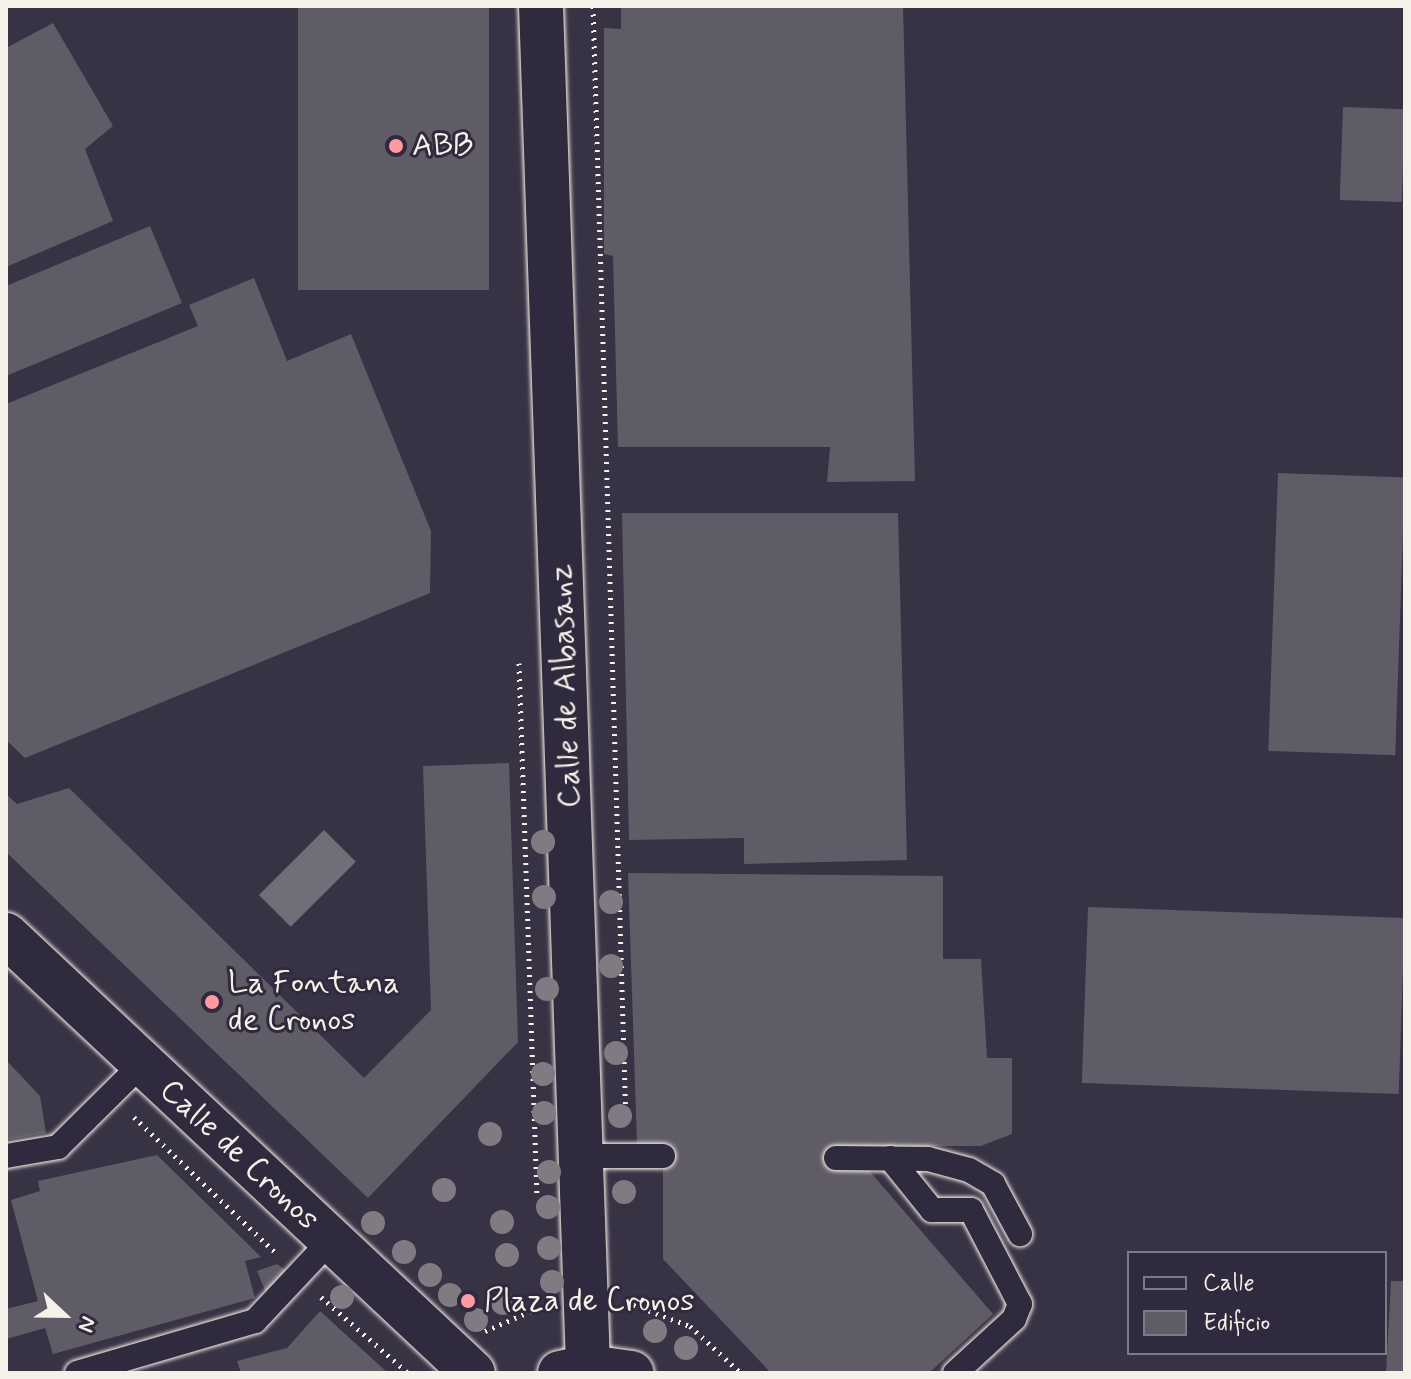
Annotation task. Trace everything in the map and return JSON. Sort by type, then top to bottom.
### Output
[{"type":"street","name":"Calle de Albasanz","points":[[541,6],[582,1156],[573,1370]]},
{"type":"street","name":"Calle de Cronos","points":[[6,935],[473,1373]]},
{"type":"street","points":[[573,1370],[632,1373]]},
{"type":"lane","points":[[6,1156],[58,1147],[142,1064]]},
{"type":"lane","points":[[582,1156],[663,1156]]},
{"type":"lane","points":[[836,1158],[928,1159],[969,1170],[993,1184],[1020,1234]]},
{"type":"lane","points":[[890,1158],[932,1210],[971,1210],[1020,1304],[1014,1319],[955,1373]]},
{"type":"lane","points":[[77,1373],[255,1321],[330,1241]]},
{"type":"path","points":[[593,6],[627,1156]]},
{"type":"path","points":[[112,1096],[299,1275],[407,1373]]},
{"type":"path","points":[[628,1288],[628,1302]]},
{"type":"shaded area","points":[[324,830],[356,862],[291,927],[259,895]]},
{"type":"building","name":"ABB","points":[[298,6],[489,6],[489,290],[298,290]]},
{"type":"building","points":[[621,6],[903,6],[915,481],[827,482],[830,447],[618,447],[613,256],[604,254],[604,28],[621,29]]},
{"type":"building","points":[[53,23],[113,126],[85,149],[113,221],[6,267],[6,48]]},
{"type":"building","points":[[1343,107],[1405,109],[1402,202],[1340,200]]},
{"type":"building","points":[[150,226],[182,303],[6,376],[6,286]]},
{"type":"building","points":[[254,278],[287,361],[351,334],[431,531],[430,593],[25,758],[6,740],[6,404],[198,326],[189,305]]},
{"type":"building","points":[[1278,473],[1405,477],[1395,755],[1268,751]]},
{"type":"building","points":[[622,513],[898,513],[907,860],[744,864],[744,838],[629,840]]},
{"type":"building","points":[[509,763],[518,1042],[368,1198],[6,852],[6,794],[17,804],[69,788],[364,1078],[431,1010],[423,766]]},
{"type":"building","points":[[628,873],[943,876],[943,959],[981,959],[987,1058],[1012,1058],[1012,1134],[981,1146],[835,1146],[836,1168],[866,1167],[993,1314],[929,1373],[771,1373],[663,1259],[663,1145],[637,1144]]},
{"type":"building","points":[[1088,907],[1405,918],[1399,1094],[1082,1083]]},
{"type":"building","points":[[6,1060],[40,1096],[46,1133],[6,1140]]},
{"type":"building","points":[[157,1155],[261,1257],[245,1261],[255,1298],[53,1354],[45,1328],[6,1339],[6,1309],[38,1301],[11,1200],[40,1191],[38,1181]]},
{"type":"building","points":[[277,1264],[288,1272],[266,1293],[257,1271]]},
{"type":"building","points":[[1391,1281],[1405,1281],[1405,1373],[1386,1373]]},
{"type":"building","points":[[320,1311],[388,1373],[241,1373],[237,1361],[287,1348]]},
{"type":"place","name":"ABB","points":[[396,146]]},
{"type":"place","name":"La Fontana de Cronos","points":[[212,1002]]},
{"type":"place","name":"Plaza de Cronos","points":[[468,1301]]}]
